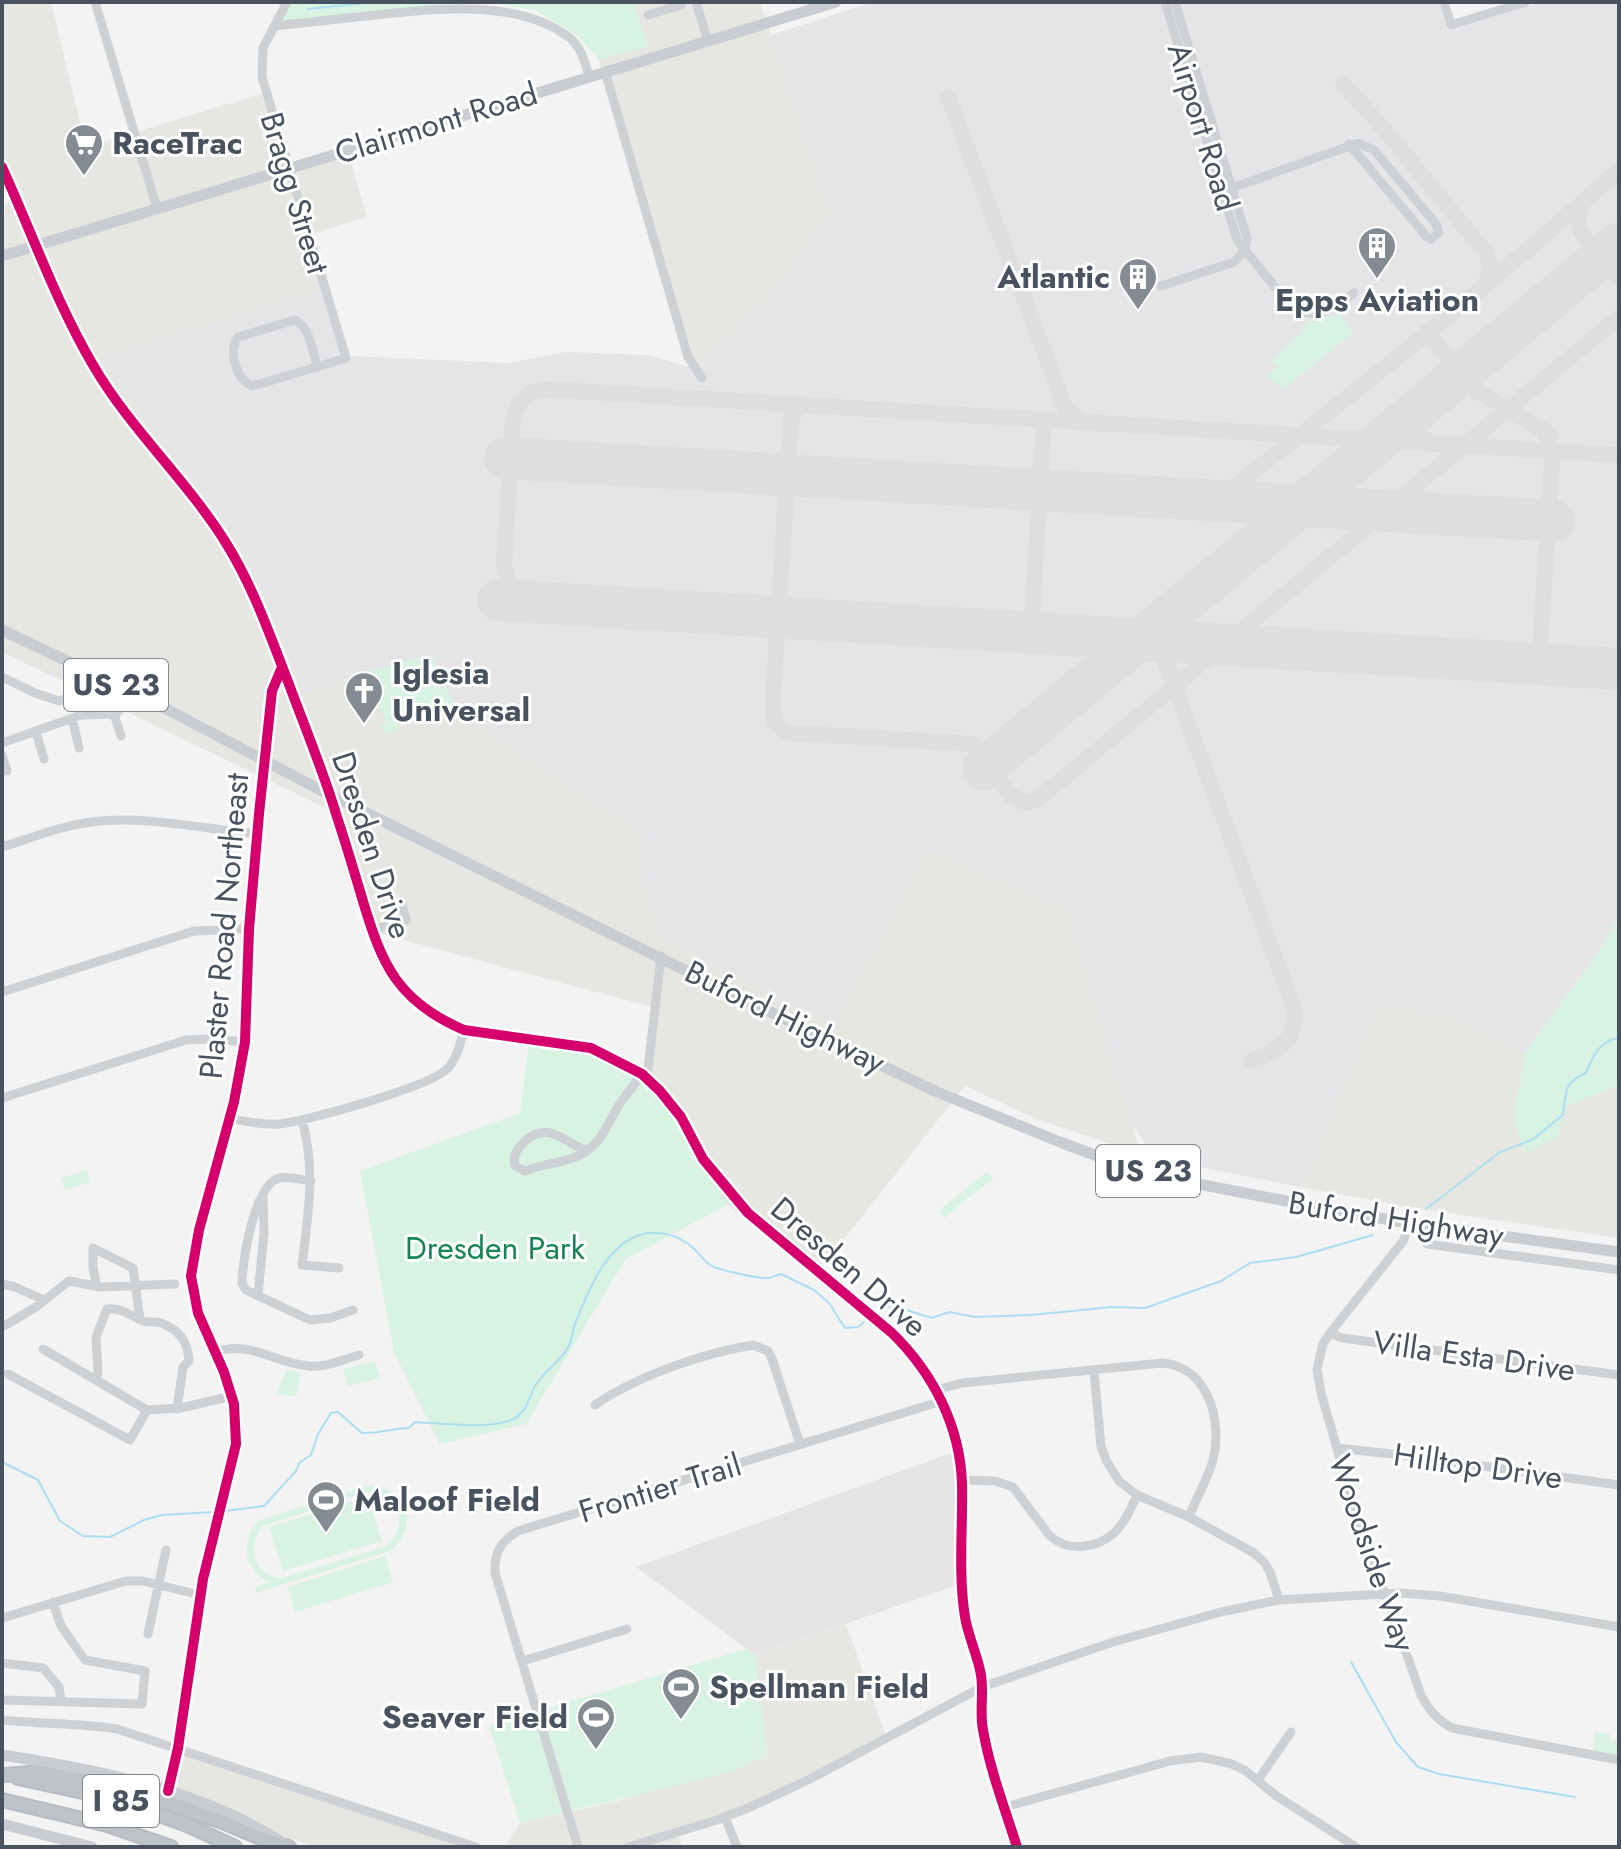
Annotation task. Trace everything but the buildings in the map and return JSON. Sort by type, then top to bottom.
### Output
[{"type":"highway","points":[[4,1775],[41,1772],[134,1791],[290,1847]]},
{"type":"highway","name":"I 85","points":[[4,1775],[115,1799],[187,1825],[235,1847]]},
{"type":"highway","name":"I 85","points":[[2,1800],[71,1815],[171,1847]]},
{"type":"highway","points":[[147,1838],[158,1847]]},
{"type":"main road","name":"Clairmont Road","points":[[2,256],[836,2]]},
{"type":"main road","name":"Buford Highway","points":[[2,630],[129,691],[330,795],[937,1092],[1105,1159],[1173,1179],[1408,1223],[1619,1252]]},
{"type":"main road","points":[[2,1755],[89,1769],[168,1791],[236,1817],[290,1847]]},
{"type":"main road","points":[[2,1824],[92,1847]]},
{"type":"street","points":[[95,2],[157,208]]},
{"type":"street","name":"Bragg Street","points":[[287,2],[263,48],[260,70],[287,169],[346,358],[317,367],[252,386],[241,378],[232,351],[238,337],[295,320],[302,323],[306,330],[317,367]]},
{"type":"street","points":[[696,2],[708,41]]},
{"type":"street","name":"Airport Road","points":[[1165,2],[1227,190]]},
{"type":"street","name":"Airport Road","points":[[1175,2],[1227,190],[1237,240],[1288,303],[1299,311],[1326,313],[1354,293]]},
{"type":"street","points":[[1444,2],[1451,25],[1526,2]]},
{"type":"street","points":[[648,15],[664,6],[681,5]]},
{"type":"street","points":[[274,26],[422,6],[486,7],[533,17],[550,24],[573,41],[589,76]]},
{"type":"street","points":[[605,71],[684,342],[692,365],[702,378]]},
{"type":"street","points":[[1227,190],[1349,144],[1358,143],[1367,145],[1379,156],[1436,224],[1439,233],[1429,238],[1349,144]]},
{"type":"street","name":"Dresden Drive","points":[[2,167],[86,351],[104,383],[196,498],[228,545],[254,597],[330,795],[371,931],[391,973],[414,1001],[444,1023],[464,1030],[591,1048],[644,1076],[681,1117],[703,1159],[731,1195],[748,1213],[892,1333],[910,1351],[936,1390],[956,1444],[962,1480],[965,1618],[981,1673],[982,1728],[1017,1847]]},
{"type":"street","points":[[1161,286],[1234,262],[1245,250]]},
{"type":"street","name":"Plaster Road Northeast","points":[[168,1791],[178,1748],[200,1595],[236,1444],[232,1396],[193,1300],[191,1276],[199,1230],[230,1118],[245,1042],[249,929],[257,834],[272,691],[282,667]]},
{"type":"street","points":[[2,677],[59,701],[70,696],[84,670]]},
{"type":"street","points":[[2,743],[72,718],[93,713],[114,714],[119,711],[129,691]]},
{"type":"street","points":[[114,714],[121,736]]},
{"type":"street","points":[[72,718],[79,748]]},
{"type":"street","points":[[36,732],[44,759]]},
{"type":"street","points":[[2,755],[7,771]]},
{"type":"street","points":[[2,847],[74,826],[108,821],[257,834]]},
{"type":"street","points":[[371,931],[406,920],[401,901]]},
{"type":"street","points":[[2,992],[194,931],[249,929]]},
{"type":"street","points":[[587,1151],[560,1135],[538,1133],[521,1145],[514,1161],[515,1166],[525,1171],[543,1163],[567,1160],[587,1151],[600,1139],[618,1106],[644,1076],[661,956]]},
{"type":"street","points":[[230,1118],[263,1124],[302,1120],[424,1084],[452,1063],[464,1030]]},
{"type":"street","points":[[2,1098],[186,1040],[245,1042]]},
{"type":"street","points":[[302,1120],[308,1140],[311,1181],[302,1265],[339,1268]]},
{"type":"street","points":[[311,1181],[281,1177],[273,1181],[263,1194],[253,1217],[243,1275],[246,1290],[310,1320],[330,1318],[353,1310]]},
{"type":"street","points":[[258,1295],[264,1233],[263,1194]]},
{"type":"street","name":"Woodside Way","points":[[1408,1223],[1404,1240],[1323,1344],[1317,1369],[1321,1393],[1368,1557],[1385,1593],[1421,1695],[1428,1709],[1441,1722],[1465,1732],[1619,1760]]},
{"type":"street","points":[[1427,1244],[1619,1270]]},
{"type":"street","points":[[1554,1261],[1556,1244]]},
{"type":"street","points":[[97,1286],[93,1248],[133,1268],[140,1319]]},
{"type":"street","points":[[2,1327],[69,1281],[97,1286],[175,1284]]},
{"type":"street","points":[[2,1284],[44,1300]]},
{"type":"street","points":[[96,1380],[96,1337],[107,1309],[118,1309],[147,1323],[159,1322],[185,1339],[189,1361],[183,1367],[177,1409]]},
{"type":"street","name":"Villa Esta Drive","points":[[1330,1333],[1342,1338],[1619,1375]]},
{"type":"street","points":[[595,1405],[648,1375],[753,1345],[768,1351],[800,1444]]},
{"type":"street","points":[[215,1352],[237,1346],[307,1366],[359,1355]]},
{"type":"street","points":[[43,1349],[147,1410],[177,1409],[232,1396]]},
{"type":"street","points":[[936,1390],[962,1383],[1094,1371],[1173,1364],[1183,1368],[1205,1389],[1214,1415],[1216,1443],[1213,1461],[1189,1517]]},
{"type":"street","points":[[1094,1371],[1100,1436],[1106,1460],[1119,1481],[1137,1495],[1240,1543],[1264,1562],[1279,1600]]},
{"type":"street","points":[[8,1374],[130,1440],[147,1410]]},
{"type":"street","name":"Frontier Trail","points":[[578,1847],[495,1573],[496,1554],[506,1538],[518,1531],[942,1401]]},
{"type":"street","name":"Hilltop Drive","points":[[1337,1448],[1619,1485]]},
{"type":"street","points":[[962,1480],[995,1481],[1013,1487],[1050,1536],[1058,1543],[1074,1548],[1106,1539],[1115,1532],[1137,1495]]},
{"type":"street","points":[[148,1634],[166,1550]]},
{"type":"street","points":[[2,1618],[126,1581],[143,1581],[200,1595]]},
{"type":"street","points":[[635,1846],[725,1817],[810,1779],[982,1687],[1113,1642],[1221,1612],[1279,1600],[1385,1593],[1440,1596],[1619,1627]]},
{"type":"street","points":[[2,1700],[142,1704],[145,1671],[85,1660],[61,1626],[53,1602]]},
{"type":"street","points":[[523,1661],[627,1629]]},
{"type":"street","points":[[2,1663],[43,1668],[59,1687],[61,1700]]},
{"type":"street","points":[[2,1720],[117,1729],[476,1847]]},
{"type":"street","points":[[1258,1780],[1291,1732]]},
{"type":"street","points":[[1005,1807],[1186,1758],[1218,1760],[1246,1771],[1275,1795],[1356,1847]]},
{"type":"street","points":[[725,1817],[737,1847]]},
{"type":"shaded area","points":[[2,2],[51,2],[86,147],[264,93],[289,173],[349,155],[367,217],[311,234],[329,288],[207,499],[233,535],[257,579],[296,674],[301,694],[423,656],[471,722],[645,834],[641,862],[659,936],[833,1024],[925,848],[1069,909],[1141,1154],[1039,1120],[965,1086],[815,1276],[727,1205],[647,1083],[659,1009],[367,930],[326,808],[2,652],[2,221],[9,196],[2,181]]},
{"type":"shaded area","points":[[633,2],[760,2],[832,214],[774,293],[697,369],[606,91],[599,60],[647,45]]},
{"type":"shaded area","points":[[873,2],[1439,2],[1448,31],[1542,2],[1619,2],[1619,915],[1604,944],[1525,1053],[1453,1016],[1377,1004],[1300,1187],[1155,1158],[1133,1126],[1068,909],[925,848],[833,1024],[659,936],[641,862],[645,834],[471,722],[454,704],[432,657],[423,656],[301,694],[296,674],[257,579],[233,535],[102,358],[329,288],[350,356],[508,363],[566,352],[647,355],[697,369],[774,293],[832,214],[771,35]]},
{"type":"shaded area","points":[[1377,1003],[1453,1016],[1525,1053],[1514,1118],[1556,1137],[1566,1106],[1619,1085],[1619,1238],[1414,1208],[1300,1187]]},
{"type":"shaded area","points":[[954,1452],[957,1481],[955,1586],[755,1655],[636,1567]]},
{"type":"shaded area","points":[[846,1624],[886,1736],[805,1783],[679,1836],[682,1847],[505,1847],[520,1823],[614,1802],[767,1755],[755,1655]]},
{"type":"shaded area","points":[[172,1748],[465,1847],[316,1847],[262,1829],[199,1795],[160,1782],[168,1773]]},
{"type":"green space","points":[[289,2],[461,2],[278,23]]},
{"type":"green space","points":[[489,2],[633,2],[648,46],[599,60],[578,36],[535,10]]},
{"type":"green space","points":[[1339,314],[1354,332],[1284,389],[1268,376],[1277,367],[1271,361],[1302,332],[1308,319]]},
{"type":"green space","points":[[423,656],[432,657],[454,704],[397,724],[398,729],[385,734],[381,725],[386,723],[368,672]]},
{"type":"green space","points":[[1619,915],[1619,1085],[1567,1106],[1557,1137],[1524,1154],[1514,1118],[1525,1053],[1604,944]]},
{"type":"green space","name":"Dresden Park","points":[[529,1042],[572,1050],[613,1063],[648,1085],[677,1119],[727,1205],[626,1259],[526,1424],[440,1444],[394,1352],[360,1171],[520,1113]]},
{"type":"green space","points":[[87,1170],[90,1182],[65,1190],[61,1178]]},
{"type":"green space","points":[[987,1172],[993,1179],[968,1198],[962,1191]]},
{"type":"green space","points":[[961,1192],[967,1199],[945,1218],[939,1211]]},
{"type":"green space","points":[[375,1361],[380,1378],[348,1386],[343,1369]]},
{"type":"green space","points":[[286,1369],[301,1373],[296,1396],[277,1394]]},
{"type":"green space","points":[[369,1485],[392,1493],[405,1508],[407,1518],[401,1540],[393,1550],[256,1593],[255,1587],[269,1582],[254,1569],[247,1553],[249,1536],[260,1520]],"holes":[[[366,1492],[387,1498],[398,1512],[398,1530],[384,1547],[282,1578],[272,1576],[259,1566],[254,1550],[263,1526]]]},
{"type":"green space","name":"Maloof Field","points":[[368,1497],[382,1541],[283,1571],[269,1527]]},
{"type":"green space","points":[[385,1556],[393,1582],[295,1612],[288,1587]]},
{"type":"green space","points":[[746,1649],[755,1655],[767,1755],[712,1777],[520,1823],[489,1726]]},
{"type":"green space","points":[[1595,1732],[1610,1734],[1609,1740],[1619,1742],[1619,1756],[1593,1751]]},
{"type":"waterway","points":[[308,9],[375,2]]},
{"type":"waterway","points":[[1426,1209],[1500,1152],[1532,1140],[1563,1115],[1569,1085],[1586,1073],[1594,1055],[1606,1042],[1619,1038]]},
{"type":"waterway","points":[[225,1511],[264,1506],[296,1471],[300,1462],[311,1455],[318,1434],[331,1413],[338,1412],[362,1433],[409,1428],[415,1422],[482,1425],[517,1417],[535,1386],[567,1349],[586,1298],[605,1263],[622,1245],[640,1235],[656,1233],[680,1239],[710,1265],[721,1269],[764,1278],[781,1274],[814,1290],[829,1303],[845,1328],[858,1327],[864,1322]]},
{"type":"waterway","points":[[877,1308],[894,1306],[932,1318],[949,1312],[975,1317],[1112,1307],[1145,1308],[1221,1281],[1250,1263],[1296,1257],[1373,1235]]},
{"type":"waterway","points":[[2,1462],[38,1480],[60,1521],[83,1536],[110,1537],[144,1520],[162,1515],[214,1512]]},
{"type":"waterway","points":[[1351,1662],[1396,1742],[1418,1767],[1439,1774],[1575,1797]]},
{"type":"taxiway","points":[[1343,84],[1487,254],[1491,271],[1485,284]]},
{"type":"taxiway","points":[[948,97],[1065,407],[1081,422]]},
{"type":"taxiway","points":[[1216,501],[1471,297],[1619,170]]},
{"type":"taxiway","points":[[1582,204],[1578,214],[1582,234],[1619,278]]},
{"type":"taxiway","points":[[806,405],[797,407],[791,419],[773,696],[774,721],[784,731],[793,733],[972,744],[1011,796],[1027,803],[1042,796],[1619,317]]},
{"type":"taxiway","points":[[1427,332],[1475,390],[1551,435]]},
{"type":"taxiway","points":[[511,587],[504,566],[513,421],[522,400],[542,389],[1619,455]]},
{"type":"taxiway","points":[[1429,402],[1423,407],[1417,425],[1422,436],[1434,444]]},
{"type":"taxiway","points":[[1031,633],[1044,420]]},
{"type":"taxiway","points":[[1539,664],[1552,461],[1549,442],[1542,429]]},
{"type":"taxiway","points":[[1157,640],[1294,1008],[1293,1030],[1284,1044],[1251,1061]]},
{"type":"runway","points":[[983,769],[1619,243]]},
{"type":"runway","points":[[505,458],[1554,521]]},
{"type":"runway","points":[[498,600],[1619,669]]},
{"type":"cycle path","points":[[2,167],[56,292],[93,365],[124,411],[211,520],[245,578],[321,768],[369,922],[395,978],[423,1007],[464,1030],[591,1048],[642,1074],[681,1117],[703,1159],[748,1213],[892,1333],[932,1383],[950,1421],[960,1462],[965,1617],[981,1677],[986,1745],[1017,1847]]},
{"type":"cycle path","points":[[168,1791],[178,1748],[203,1579],[236,1444],[234,1404],[224,1372],[198,1313],[191,1276],[199,1230],[234,1102],[245,1042],[249,929],[259,814],[272,691],[282,667]]},
{"type":"place","name":"RaceTrac","points":[[84,177]]},
{"type":"place","name":"Epps Aviation","points":[[1377,280]]},
{"type":"place","name":"Atlantic","points":[[1138,311]]},
{"type":"place","name":"Iglesia Universal","points":[[364,725]]},
{"type":"place","name":"Maloof Field","points":[[326,1534]]},
{"type":"place","name":"Spellman Field","points":[[681,1721]]},
{"type":"place","name":"Seaver Field","points":[[596,1751]]}]
